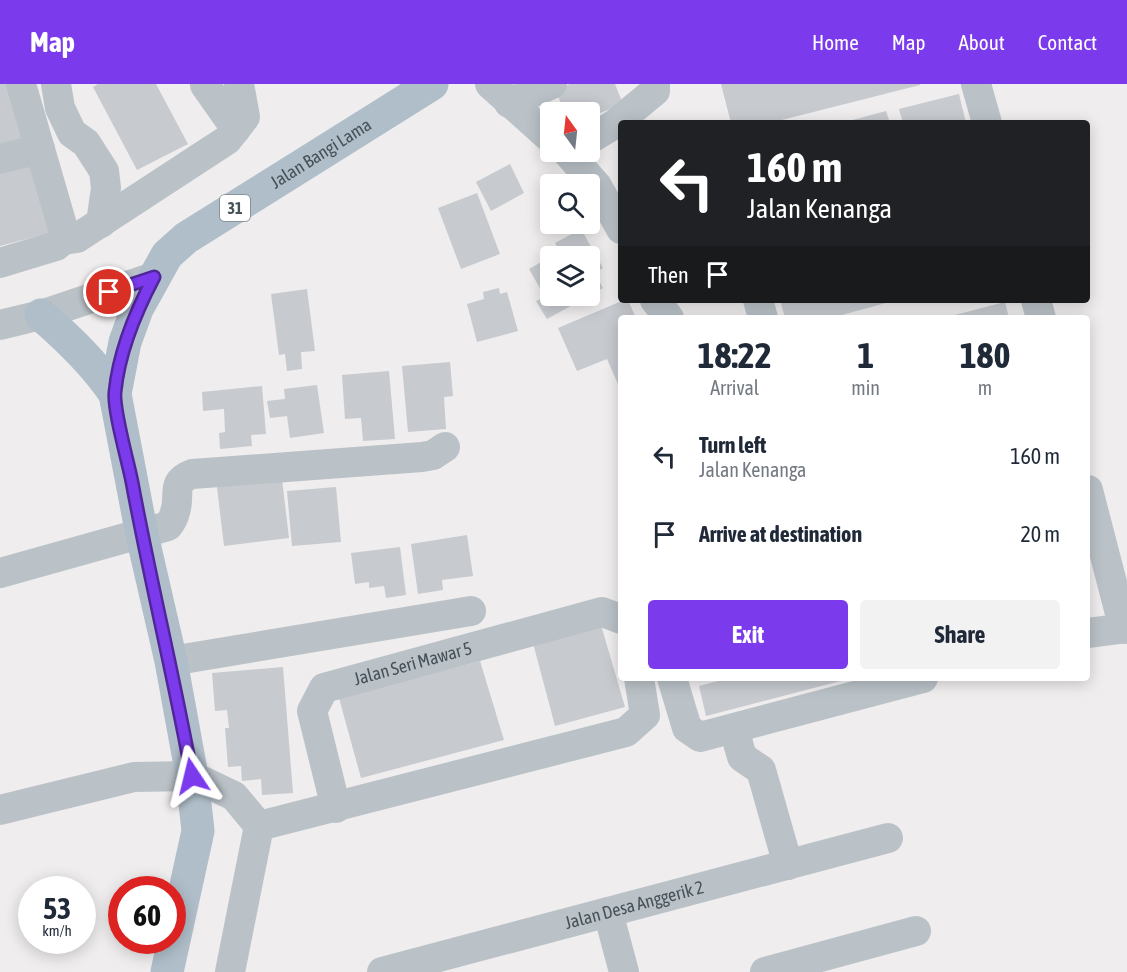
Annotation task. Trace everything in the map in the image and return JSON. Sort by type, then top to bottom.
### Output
[{"type":"main road","name":"Jalan Bangi Lama","points":[[167,972],[198,831],[192,776],[171,662],[142,535],[115,394],[126,342],[137,309],[154,277],[167,255],[186,238],[432,84]]},
{"type":"main road","points":[[41,315],[67,337],[94,366],[115,394]]},
{"type":"street","points":[[21,84],[63,224],[63,240]]},
{"type":"street","points":[[56,84],[60,108],[72,133],[87,143],[104,171],[106,188],[100,223]]},
{"type":"street","points":[[0,263],[47,250],[63,240],[77,238],[227,140],[245,117],[240,84]]},
{"type":"street","points":[[500,93],[552,84]]},
{"type":"street","points":[[620,120],[656,90],[655,84]]},
{"type":"street","points":[[975,84],[986,120]]},
{"type":"street","points":[[205,85],[236,129]]},
{"type":"street","points":[[500,93],[540,129]]},
{"type":"street","points":[[600,134],[618,122]]},
{"type":"street","points":[[0,159],[40,148]]},
{"type":"street","points":[[577,162],[597,186],[618,224]]},
{"type":"street","points":[[0,325],[41,315],[154,277]]},
{"type":"street","points":[[0,573],[168,526],[176,512],[178,486],[183,478],[192,474],[422,457],[433,455],[445,447]]},
{"type":"street","points":[[1090,507],[1095,549],[1126,629],[1090,633]]},
{"type":"street","points":[[171,662],[471,611]]},
{"type":"street","name":"Jalan Seri Mawar 5","points":[[336,808],[312,711],[324,688],[602,612],[618,618]]},
{"type":"street","points":[[259,826],[626,732],[645,715],[639,681]]},
{"type":"street","points":[[673,681],[687,728],[700,737],[734,729],[866,685],[899,681]]},
{"type":"street","points":[[734,729],[742,757],[761,770],[788,865]]},
{"type":"street","points":[[0,810],[134,777],[192,776],[234,796],[259,826]]},
{"type":"street","points":[[230,972],[259,826]]},
{"type":"street","name":"Jalan Desa Anggerik 2","points":[[384,972],[888,838]]},
{"type":"street","points":[[608,912],[624,972]]},
{"type":"street","points":[[765,972],[916,931]]},
{"type":"building","points":[[0,84],[9,84],[27,146],[0,153]]},
{"type":"building","points":[[98,84],[156,84],[188,144],[137,170],[93,87]]},
{"type":"building","points":[[570,84],[615,84],[623,104],[600,113],[600,102],[560,102],[555,90]]},
{"type":"building","points":[[721,84],[920,84],[782,120],[730,120]]},
{"type":"building","points":[[959,94],[965,120],[902,120],[899,109]]},
{"type":"building","points":[[886,111],[889,120],[852,120]]},
{"type":"building","points":[[33,160],[53,232],[0,246],[0,169]]},
{"type":"building","points":[[510,164],[524,193],[491,211],[476,182]]},
{"type":"building","points":[[477,193],[500,254],[461,269],[438,208]]},
{"type":"building","points":[[572,234],[584,234],[591,246],[557,246],[555,243]]},
{"type":"building","points":[[540,263],[540,288],[529,269]]},
{"type":"building","points":[[499,288],[500,294],[507,292],[518,331],[477,342],[467,304],[484,299],[483,292]]},
{"type":"building","points":[[307,289],[315,351],[301,352],[302,369],[287,371],[285,354],[279,355],[271,294]]},
{"type":"building","points":[[540,299],[540,306],[571,306],[547,319],[536,301]]},
{"type":"building","points":[[618,303],[629,303],[635,315],[618,315],[618,384],[607,359],[577,371],[558,328]]},
{"type":"building","points":[[781,303],[886,303],[842,315],[784,315]]},
{"type":"building","points":[[1005,303],[1008,315],[955,315]]},
{"type":"building","points":[[450,362],[453,396],[444,397],[446,429],[408,432],[402,366]]},
{"type":"building","points":[[389,371],[395,439],[363,441],[361,418],[345,419],[342,375]]},
{"type":"building","points":[[317,385],[324,433],[290,438],[287,416],[270,418],[267,401],[285,399],[284,389]]},
{"type":"building","points":[[262,386],[266,434],[251,435],[252,446],[220,449],[219,433],[225,432],[224,409],[203,411],[202,392]]},
{"type":"building","points":[[281,471],[289,538],[224,546],[216,479]]},
{"type":"building","points":[[336,487],[341,542],[292,546],[287,491]]},
{"type":"building","points":[[467,535],[473,576],[442,580],[443,590],[418,594],[411,544]]},
{"type":"building","points":[[400,547],[406,595],[386,598],[384,586],[369,588],[369,582],[355,584],[351,553]]},
{"type":"building","points":[[601,625],[625,707],[555,726],[533,643]]},
{"type":"building","points":[[480,661],[504,740],[361,778],[339,698]]},
{"type":"building","points":[[283,667],[293,793],[262,795],[261,779],[242,781],[241,766],[228,767],[225,728],[229,728],[227,710],[215,711],[212,673]]},
{"type":"building","points":[[718,681],[840,681],[706,716],[699,686]]},
{"type":"route","points":[[109,292],[154,277],[137,309],[126,342],[115,394],[142,535],[171,662],[192,776]]}]
